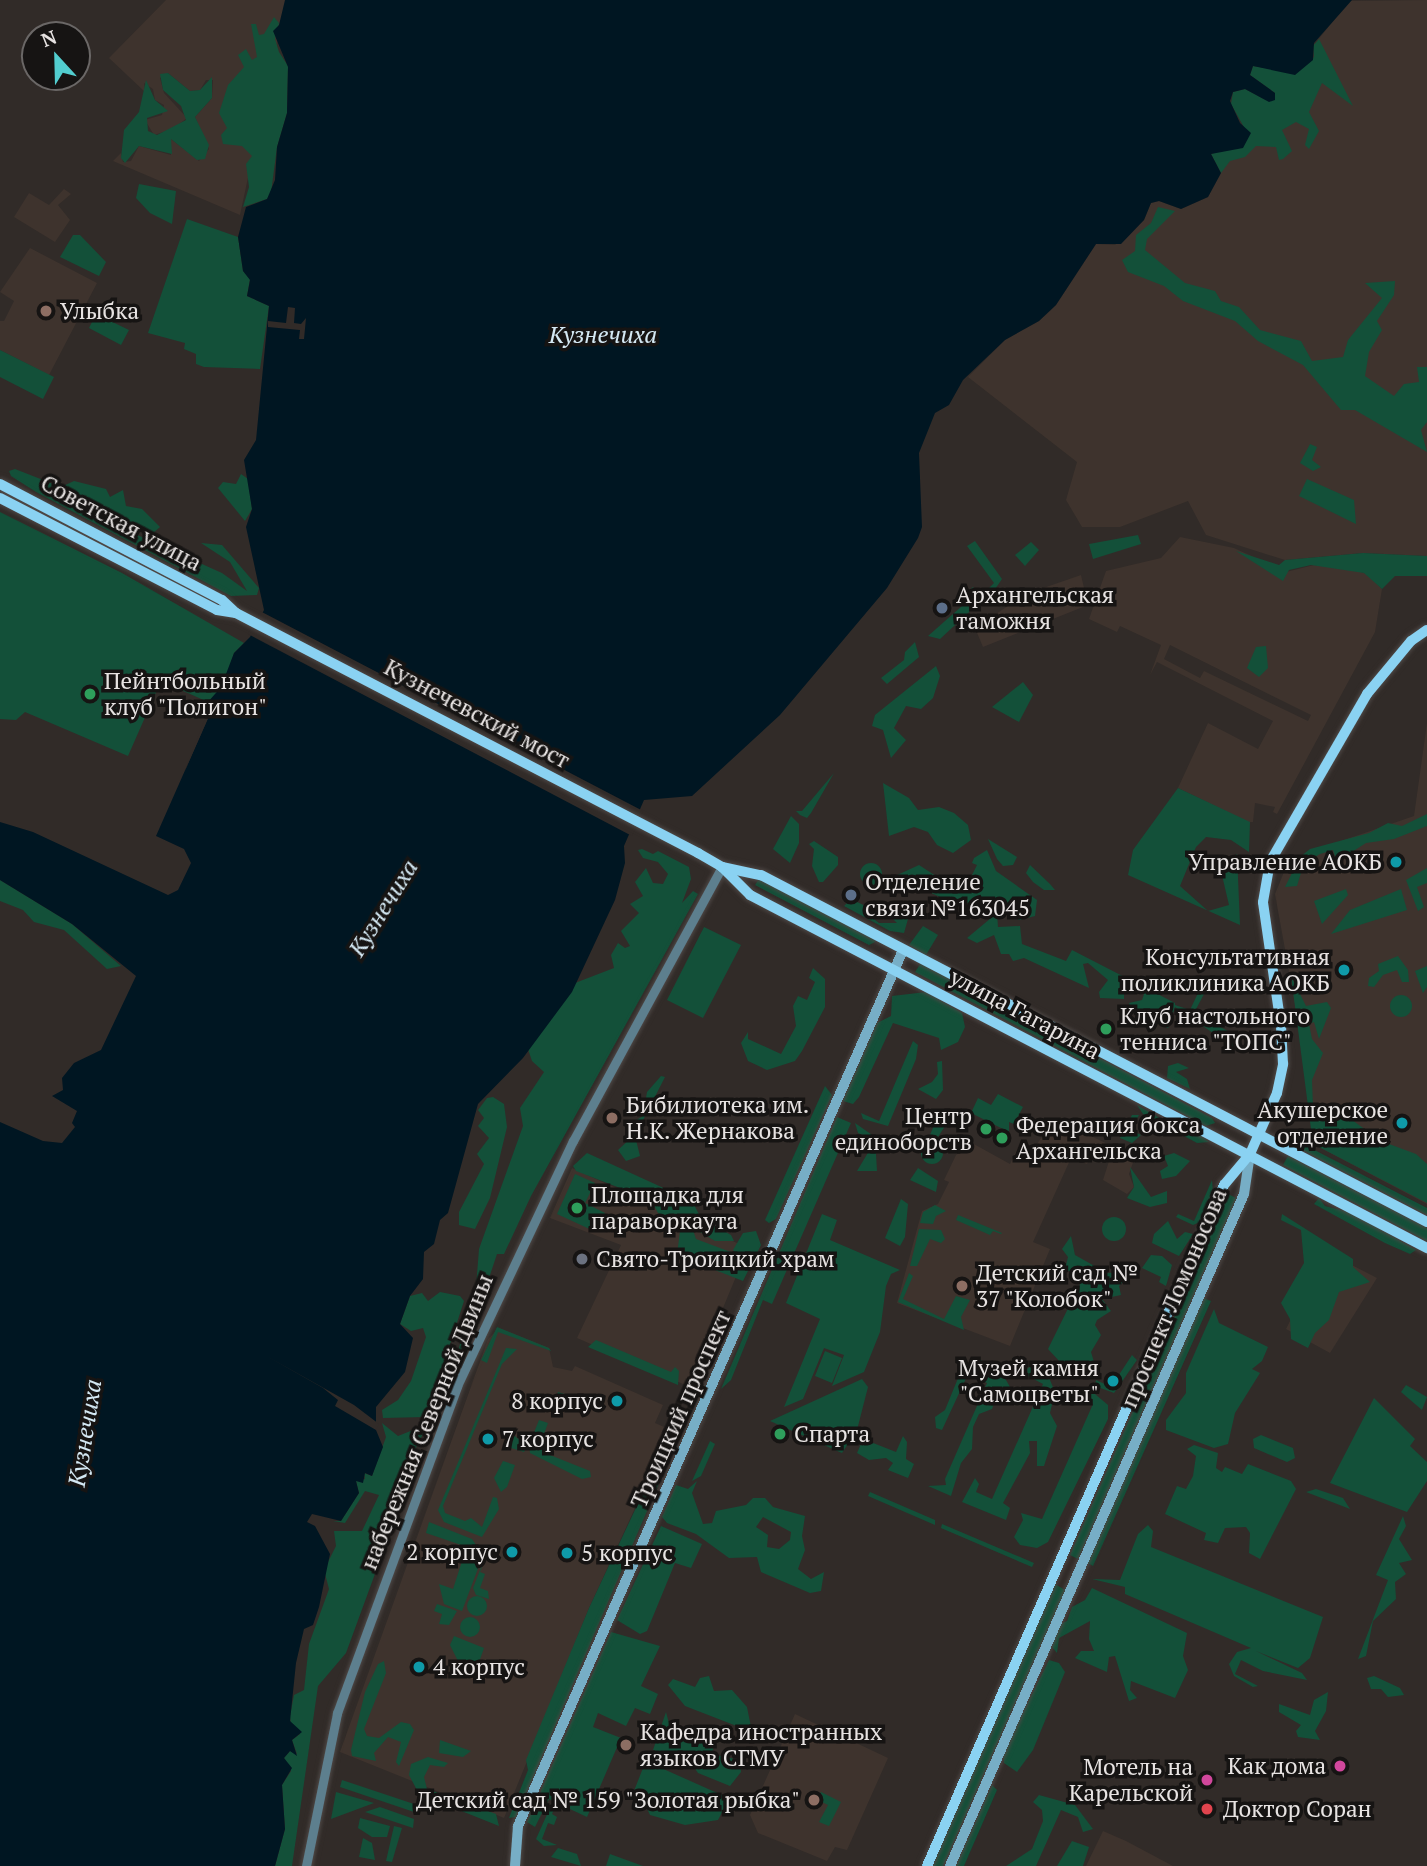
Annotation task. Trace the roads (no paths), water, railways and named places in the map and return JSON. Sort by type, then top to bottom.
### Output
[{"type":"main road","name":"Советская улица","points":[[0,484],[220,605]]},
{"type":"main road","name":"Советская улица","points":[[0,498],[220,605]]},
{"type":"main road","name":"Кузнечевский мост","points":[[220,605],[698,853]]},
{"type":"main road","points":[[1250,1154],[1277,1093],[1283,1064],[1264,917],[1265,875],[1276,847],[1367,694],[1411,641],[1427,631]]},
{"type":"main road","name":"улица Гагарина","points":[[698,853],[722,867],[747,893],[1427,1248]]},
{"type":"main road","name":"улица Гагарина","points":[[722,867],[761,875],[1261,1133],[1427,1222]]},
{"type":"main road","name":"Троицкий проспект","points":[[515,1866],[518,1826],[903,950]]},
{"type":"main road","name":"проспект Ломоносова","points":[[927,1866],[1224,1185],[1250,1154]]},
{"type":"main road","name":"проспект Ломоносова","points":[[950,1866],[1244,1194],[1250,1154]]},
{"type":"street","name":"набережная Северной Двины","points":[[306,1866],[316,1801],[337,1713],[457,1386],[573,1141],[722,867]]},
{"type":"water","name":"Кузнечиха","points":[[285,0],[1352,0],[1314,43],[1313,60],[1295,75],[1253,66],[1250,75],[1275,93],[1275,100],[1269,102],[1245,89],[1233,92],[1230,101],[1240,123],[1251,133],[1243,148],[1211,154],[1221,173],[1208,197],[1181,209],[1159,201],[1151,203],[1144,220],[1121,244],[1096,244],[1056,305],[1039,321],[1005,340],[963,380],[949,405],[935,413],[919,453],[922,527],[918,538],[887,588],[780,715],[692,796],[644,800],[624,846],[625,863],[615,900],[572,992],[523,1058],[478,1104],[448,1213],[440,1220],[434,1244],[424,1252],[423,1279],[410,1296],[400,1324],[413,1338],[405,1372],[376,1407],[376,1430],[383,1447],[372,1476],[365,1473],[363,1483],[356,1481],[359,1493],[341,1521],[312,1514],[307,1522],[315,1526],[330,1554],[319,1607],[313,1625],[304,1629],[296,1663],[290,1721],[302,1732],[292,1740],[297,1756],[290,1751],[284,1758],[292,1768],[282,1785],[285,1829],[275,1866],[0,1866],[0,1122],[43,1141],[62,1143],[75,1127],[72,1123],[77,1111],[52,1096],[63,1090],[62,1078],[74,1063],[101,1050],[136,976],[72,924],[0,880],[0,822],[33,832],[168,895],[178,890],[191,863],[184,849],[156,836],[213,707],[208,702],[229,678],[226,674],[234,653],[250,637],[264,610],[246,527],[252,509],[244,460],[256,440],[269,306],[247,296],[250,280],[243,271],[238,237],[246,207],[267,199],[275,180],[277,147],[287,113],[288,67],[273,31],[279,25]]},
{"type":"place","name":"Улыбка","points":[[46,311]]},
{"type":"place","name":"Архангельская таможня","points":[[942,608]]},
{"type":"place","name":"Пейнтбольный клуб \"Полигон\"","points":[[90,694]]},
{"type":"place","name":"Управление АОКБ","points":[[1396,862]]},
{"type":"place","name":"Отделение связи №163045","points":[[851,895]]},
{"type":"place","name":"Консультативная поликлиника АОКБ","points":[[1344,970]]},
{"type":"place","name":"Клуб настольного тенниса \"ТОПС\"","points":[[1106,1029]]},
{"type":"place","name":"Бибилиотека им. Н.К. Жернакова","points":[[612,1118]]},
{"type":"place","name":"Акушерское отделение","points":[[1402,1123]]},
{"type":"place","name":"Центр единоборств","points":[[986,1129]]},
{"type":"place","name":"Федерация бокса Архангельска","points":[[1002,1138]]},
{"type":"place","name":"Площадка для параворкаута","points":[[577,1208]]},
{"type":"place","name":"Свято-Троицкий храм","points":[[582,1259]]},
{"type":"place","name":"Детский сад № 37 \"Колобок\"","points":[[962,1286]]},
{"type":"place","name":"Музей камня \"Самоцветы\"","points":[[1113,1381]]},
{"type":"place","name":"8 корпус","points":[[617,1401]]},
{"type":"place","name":"Спарта","points":[[780,1434]]},
{"type":"place","name":"7 корпус","points":[[488,1439]]},
{"type":"place","name":"2 корпус","points":[[512,1552]]},
{"type":"place","name":"5 корпус","points":[[567,1553]]},
{"type":"place","name":"4 корпус","points":[[419,1667]]},
{"type":"place","name":"Кафедра иностранных языков СГМУ","points":[[626,1745]]},
{"type":"place","name":"Как дома","points":[[1340,1766]]},
{"type":"place","name":"Мотель на Карельской","points":[[1207,1780]]},
{"type":"place","name":"Детский сад № 159 \"Золотая рыбка\"","points":[[814,1800]]},
{"type":"place","name":"Доктор Соран","points":[[1207,1809]]}]
